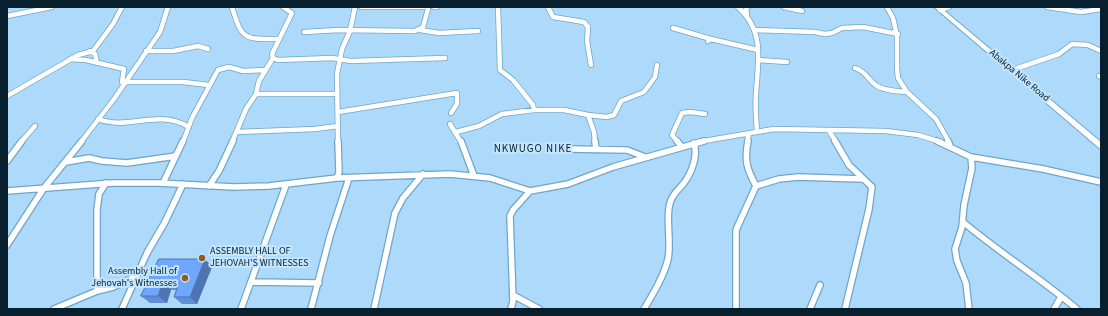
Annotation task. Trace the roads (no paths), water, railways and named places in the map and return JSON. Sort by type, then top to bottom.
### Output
[{"type":"main road","name":"Abakpa Nike Road","points":[[938,8],[1101,146]]},
{"type":"street","points":[[7,16],[52,7]]},
{"type":"street","points":[[7,96],[78,54],[93,51],[113,24],[122,7]]},
{"type":"street","points":[[7,245],[10,237],[44,188],[66,162],[98,119],[160,32],[168,7]]},
{"type":"street","points":[[232,7],[238,27],[246,37],[255,39],[279,39]]},
{"type":"street","points":[[209,186],[219,171],[246,109],[256,94],[259,81],[273,58],[272,54],[292,13],[283,7]]},
{"type":"street","points":[[337,178],[337,74],[356,7]]},
{"type":"street","points":[[361,7],[426,8],[420,30]]},
{"type":"street","points":[[498,7],[500,70],[513,80],[533,105],[534,110]]},
{"type":"street","points":[[548,7],[552,17],[584,22],[588,27],[587,41],[591,65]]},
{"type":"street","points":[[738,7],[747,15]]},
{"type":"street","points":[[748,7],[746,8],[747,15],[754,30],[758,50],[756,92],[757,131]]},
{"type":"street","points":[[784,7],[802,10]]},
{"type":"street","points":[[887,7],[896,24],[898,34],[896,70],[898,79],[906,92],[927,110],[939,123],[950,146]]},
{"type":"street","points":[[938,8],[949,7]]},
{"type":"street","points":[[1046,7],[1078,12],[1101,9]]},
{"type":"street","points":[[754,30],[815,32],[825,34],[832,33],[842,28],[863,27],[898,34]]},
{"type":"street","points":[[673,28],[709,40],[758,50]]},
{"type":"street","points":[[304,32],[339,30],[420,30],[427,32],[478,31]]},
{"type":"street","points":[[1012,70],[1058,54],[1072,44],[1088,45],[1101,51]]},
{"type":"street","points":[[146,51],[173,51],[198,46],[208,49]]},
{"type":"street","points":[[90,51],[95,54],[97,63]]},
{"type":"street","points":[[273,58],[278,60],[341,58],[351,61],[445,58]]},
{"type":"street","points":[[70,59],[80,59],[124,69],[122,82],[140,84],[183,82],[209,85]]},
{"type":"street","points":[[758,60],[787,62]]},
{"type":"street","points":[[456,132],[479,126],[498,115],[534,110],[564,110],[588,115],[605,117],[612,116],[616,113],[621,101],[644,92],[655,77],[657,65]]},
{"type":"street","points":[[163,183],[214,74],[218,70],[229,67],[243,72],[265,70]]},
{"type":"street","points":[[855,68],[868,73],[875,84],[881,88],[906,92]]},
{"type":"street","points":[[338,112],[457,93],[458,104],[455,111],[451,113]]},
{"type":"street","points":[[256,94],[337,94]]},
{"type":"street","points":[[681,146],[672,135],[682,113],[690,112],[706,114]]},
{"type":"street","points":[[588,115],[594,132],[596,150]]},
{"type":"street","points":[[98,119],[104,123],[166,119],[175,120],[189,127]]},
{"type":"street","points":[[450,124],[456,132],[471,165],[474,176]]},
{"type":"street","points":[[7,161],[10,151],[29,134],[35,126]]},
{"type":"street","points":[[237,132],[315,129],[338,126]]},
{"type":"street","points":[[7,191],[106,183],[163,183],[234,187],[286,185],[337,178],[423,174],[490,178],[530,191],[568,184],[681,146],[774,129],[904,132],[927,137],[950,146],[971,157],[1043,169],[1101,182]]},
{"type":"street","points":[[828,131],[849,165],[869,183],[872,191],[845,309]]},
{"type":"street","points":[[749,134],[745,162],[746,168],[756,186]]},
{"type":"street","points":[[644,309],[656,288],[668,259],[670,238],[669,209],[672,198],[685,182],[696,157],[694,143]]},
{"type":"street","points":[[570,149],[627,150],[645,157]]},
{"type":"street","points":[[66,162],[89,158],[102,161],[127,163],[176,156]]},
{"type":"street","points":[[969,309],[966,283],[955,254],[956,243],[963,222],[964,205],[972,168],[971,157]]},
{"type":"street","points":[[374,309],[395,213],[403,198],[423,174]]},
{"type":"street","points":[[756,186],[768,185],[779,179],[796,177],[864,180]]},
{"type":"street","points":[[311,309],[330,236],[349,178]]},
{"type":"street","points":[[97,291],[97,210],[99,194],[106,183]]},
{"type":"street","points":[[122,309],[183,184]]},
{"type":"street","points":[[241,309],[286,185]]},
{"type":"street","points":[[736,309],[738,260],[736,230],[756,186]]},
{"type":"street","points":[[511,309],[513,295],[510,216],[513,210],[530,191]]},
{"type":"street","points":[[963,222],[986,241],[1047,284],[1077,309]]},
{"type":"street","points":[[54,309],[97,291],[113,287],[137,276]]},
{"type":"street","points":[[252,282],[319,283]]},
{"type":"street","points":[[810,309],[820,284]]},
{"type":"street","points":[[513,295],[539,309]]},
{"type":"street","points":[[1054,309],[1061,296]]},
{"type":"place","name":"ASSEMBLY HALL OF JEHOVAH'S WITNESSES","points":[[202,258]]},
{"type":"place","name":"Assembly Hall of Jehovah's Witnesses","points":[[185,278]]},
{"type":"district","name":"NKWUGO NIKE","points":[[533,150]]}]
